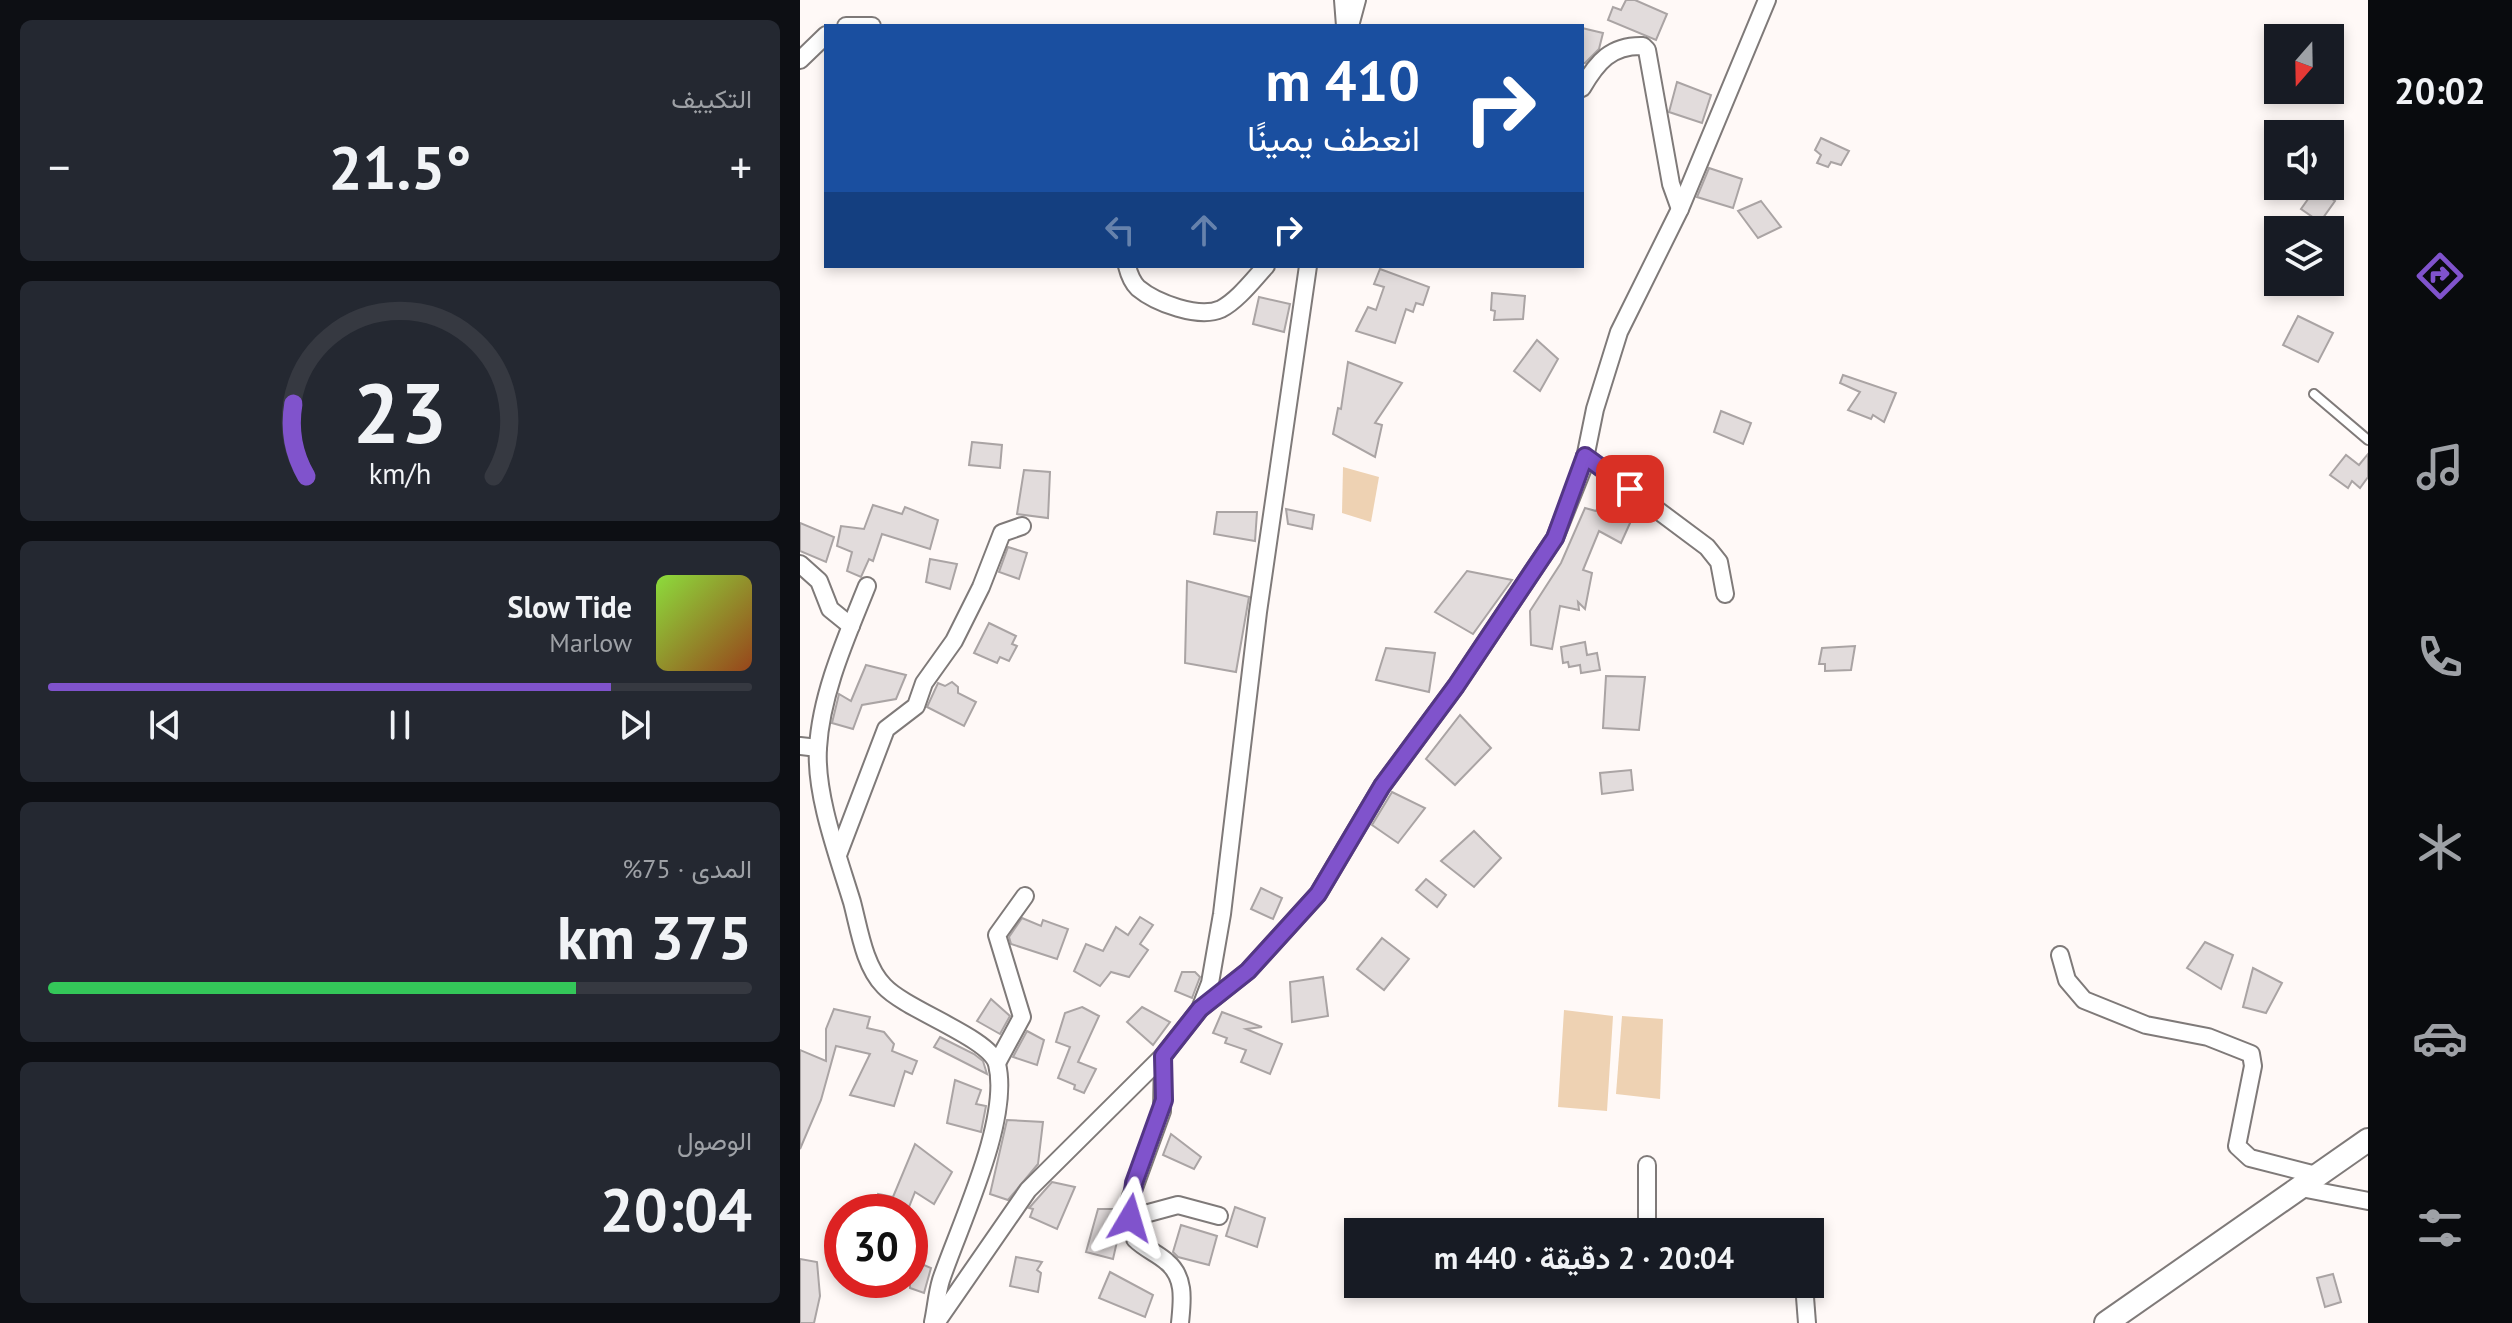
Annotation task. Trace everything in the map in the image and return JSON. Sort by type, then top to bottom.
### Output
[{"type":"main road","points":[[2106,1323],[2368,1140]]},
{"type":"street","points":[[1343,0],[1348,24]]},
{"type":"street","points":[[1349,24],[1357,0]]},
{"type":"street","points":[[934,1323],[1028,1190],[1163,1056],[1200,1009],[1248,971],[1318,894],[1382,786],[1456,686],[1555,538],[1585,456],[1601,387],[1619,332],[1680,209],[1767,0]]},
{"type":"street","points":[[800,60],[824,37]]},
{"type":"street","points":[[1584,85],[1607,54],[1617,48],[1643,46],[1647,50],[1671,184],[1680,209]]},
{"type":"street","points":[[1128,268],[1135,285],[1143,291],[1173,305],[1199,312],[1224,307],[1264,268]]},
{"type":"street","points":[[1200,1009],[1210,983],[1222,914],[1258,612],[1308,268]]},
{"type":"street","points":[[1585,456],[1707,547],[1719,562],[1725,594]]},
{"type":"street","points":[[838,855],[886,729],[916,706],[924,683],[954,641],[975,600],[1002,533],[1022,526]]},
{"type":"street","points":[[800,564],[819,581],[830,609],[851,626]]},
{"type":"street","points":[[867,586],[826,702],[818,748],[819,777],[838,855],[867,956],[882,985],[906,1004],[987,1049],[997,1063]]},
{"type":"street","points":[[800,746],[818,748]]},
{"type":"street","points":[[934,1323],[940,1282],[994,1131],[997,1063],[1022,1017],[997,935],[1025,896]]},
{"type":"street","points":[[2060,955],[2067,980],[2084,1000],[2146,1025],[2208,1037],[2251,1054],[2253,1066],[2237,1146],[2250,1158],[2368,1201]]},
{"type":"street","points":[[1163,1056],[1164,1100],[1134,1183],[1130,1218],[1135,1239],[1176,1272],[1183,1291],[1180,1323]]},
{"type":"street","points":[[1647,1165],[1647,1218]]},
{"type":"street","points":[[1130,1218],[1178,1205],[1219,1216]]},
{"type":"street","points":[[1805,1298],[1807,1323]]},
{"type":"lane","points":[[2314,394],[2368,440]]},
{"type":"shaded area","points":[[1343,467],[1379,477],[1371,522],[1342,513]]},
{"type":"shaded area","points":[[1564,1010],[1613,1016],[1607,1111],[1558,1107]]},
{"type":"shaded area","points":[[1622,1016],[1663,1019],[1660,1099],[1616,1094]]},
{"type":"building","points":[[1626,0],[1635,0],[1667,14],[1656,40],[1608,20],[1613,7],[1621,10]]},
{"type":"building","points":[[1584,28],[1603,33],[1599,49],[1585,63]]},
{"type":"building","points":[[1677,82],[1711,95],[1702,123],[1669,112]]},
{"type":"building","points":[[1821,138],[1849,151],[1841,165],[1831,162],[1828,167],[1817,163],[1821,155],[1815,150]]},
{"type":"building","points":[[1709,168],[1742,179],[1733,208],[1697,197]]},
{"type":"building","points":[[2307,200],[2335,201],[2324,216],[2311,216],[2301,209]]},
{"type":"building","points":[[1761,201],[1781,227],[1758,238],[1738,211]]},
{"type":"building","points":[[1380,269],[1429,287],[1423,305],[1416,303],[1413,312],[1406,309],[1395,343],[1356,331],[1368,307],[1376,310],[1384,287],[1374,284]]},
{"type":"building","points":[[1492,293],[1525,296],[1523,319],[1494,320]]},
{"type":"building","points":[[1259,297],[1290,304],[1284,332],[1253,324]]},
{"type":"building","points":[[2298,316],[2333,333],[2318,362],[2283,345]]},
{"type":"building","points":[[1537,340],[1558,359],[1540,391],[1514,371]]},
{"type":"building","points":[[1348,362],[1402,383],[1375,423],[1382,425],[1375,457],[1333,434],[1338,408],[1341,409]]},
{"type":"building","points":[[1843,375],[1896,393],[1884,422],[1873,415],[1871,419],[1848,410],[1860,392],[1840,383]]},
{"type":"building","points":[[1721,411],[1751,423],[1743,444],[1714,432]]},
{"type":"building","points":[[972,442],[1002,445],[1000,468],[969,465]]},
{"type":"building","points":[[2368,454],[2368,477],[2360,488],[2352,481],[2348,488],[2330,475],[2346,455],[2359,465]]},
{"type":"building","points":[[1024,470],[1050,472],[1048,518],[1017,514]]},
{"type":"building","points":[[1607,493],[1635,512],[1621,543],[1599,531],[1583,570],[1592,573],[1585,609],[1578,602],[1579,610],[1560,606],[1552,649],[1531,645],[1530,611],[1561,563],[1585,508],[1596,511]]},
{"type":"building","points":[[873,505],[902,514],[905,507],[938,520],[930,549],[882,534],[873,561],[869,559],[861,577],[847,571],[852,552],[837,546],[841,526],[864,529]]},
{"type":"building","points":[[1286,509],[1314,515],[1312,529],[1288,524]]},
{"type":"building","points":[[1217,512],[1257,512],[1255,541],[1214,534]]},
{"type":"building","points":[[800,523],[834,537],[826,562],[800,551]]},
{"type":"building","points":[[1008,547],[1027,553],[1019,579],[999,572]]},
{"type":"building","points":[[930,559],[957,564],[950,589],[926,582]]},
{"type":"building","points":[[1467,571],[1512,580],[1473,634],[1435,612]]},
{"type":"building","points":[[1187,581],[1249,597],[1236,672],[1185,663]]},
{"type":"building","points":[[989,623],[1016,636],[1012,644],[1017,646],[1009,661],[1000,657],[997,663],[974,653]]},
{"type":"building","points":[[1585,642],[1587,655],[1597,653],[1600,670],[1581,673],[1580,665],[1569,667],[1568,662],[1563,663],[1561,647]]},
{"type":"building","points":[[1855,646],[1851,670],[1825,671],[1825,664],[1819,664],[1822,648]]},
{"type":"building","points":[[1386,648],[1435,653],[1429,692],[1376,680]]},
{"type":"building","points":[[866,665],[906,675],[896,699],[862,705],[853,729],[832,723],[839,694],[851,701]]},
{"type":"building","points":[[1606,676],[1645,677],[1639,730],[1603,728]]},
{"type":"building","points":[[952,682],[958,687],[958,693],[976,702],[964,726],[927,707],[938,683],[945,686]]},
{"type":"building","points":[[1460,715],[1491,748],[1455,785],[1426,759]]},
{"type":"building","points":[[1631,770],[1633,790],[1602,794],[1600,773]]},
{"type":"building","points":[[1392,792],[1425,808],[1398,843],[1372,825]]},
{"type":"building","points":[[1474,831],[1501,858],[1474,887],[1441,861]]},
{"type":"building","points":[[1426,879],[1446,895],[1437,907],[1416,890]]},
{"type":"building","points":[[1261,888],[1282,898],[1273,919],[1251,909]]},
{"type":"building","points":[[1140,917],[1153,925],[1140,944],[1148,950],[1129,977],[1111,972],[1100,986],[1074,971],[1086,944],[1103,951],[1116,927],[1128,935]]},
{"type":"building","points":[[1022,918],[1041,926],[1043,920],[1068,929],[1057,959],[1011,944],[1009,937]]},
{"type":"building","points":[[1382,938],[1409,959],[1384,990],[1357,969]]},
{"type":"building","points":[[2205,942],[2233,955],[2221,989],[2187,968]]},
{"type":"building","points":[[2253,968],[2282,983],[2266,1013],[2243,1007]]},
{"type":"building","points":[[1182,972],[1195,972],[1200,977],[1192,998],[1175,991]]},
{"type":"building","points":[[1323,977],[1328,1016],[1292,1022],[1290,982]]},
{"type":"building","points":[[991,999],[1010,1016],[1000,1034],[977,1021]]},
{"type":"building","points":[[1082,1007],[1099,1016],[1078,1062],[1096,1069],[1084,1093],[1074,1089],[1075,1085],[1058,1078],[1070,1047],[1056,1042],[1065,1013]]},
{"type":"building","points":[[1142,1007],[1170,1022],[1153,1045],[1127,1022]]},
{"type":"building","points":[[834,1009],[870,1017],[867,1028],[884,1032],[894,1044],[892,1051],[917,1061],[912,1074],[905,1071],[894,1106],[850,1095],[870,1054],[836,1046],[821,1100],[800,1149],[800,1050],[826,1061],[826,1029]]},
{"type":"building","points":[[1222,1012],[1262,1027],[1246,1029],[1282,1044],[1270,1074],[1241,1062],[1246,1050],[1225,1043],[1227,1038],[1213,1033]]},
{"type":"building","points":[[1027,1031],[1044,1040],[1037,1065],[1013,1057]]},
{"type":"building","points":[[940,1037],[983,1061],[987,1074],[934,1047]]},
{"type":"building","points":[[955,1080],[981,1090],[976,1104],[986,1106],[981,1132],[947,1123]]},
{"type":"building","points":[[1007,1120],[1043,1122],[1038,1164],[1008,1200],[990,1194]]},
{"type":"building","points":[[1171,1134],[1201,1157],[1194,1169],[1163,1155]]},
{"type":"building","points":[[915,1144],[952,1172],[934,1204],[928,1200],[928,1194],[894,1194]]},
{"type":"building","points":[[1052,1182],[1075,1187],[1057,1229],[1030,1217],[1033,1209],[1029,1208]]},
{"type":"building","points":[[1235,1207],[1265,1218],[1257,1247],[1226,1236]]},
{"type":"building","points":[[1098,1209],[1120,1209],[1121,1224],[1113,1259],[1086,1252]]},
{"type":"building","points":[[1181,1225],[1217,1236],[1209,1265],[1178,1257],[1173,1252]]},
{"type":"building","points":[[1016,1257],[1042,1262],[1037,1270],[1041,1273],[1038,1292],[1010,1286]]},
{"type":"building","points":[[800,1259],[817,1262],[820,1296],[814,1323],[800,1323]]},
{"type":"building","points":[[1110,1272],[1153,1295],[1145,1317],[1099,1298]]},
{"type":"building","points":[[2333,1274],[2341,1302],[2325,1307],[2317,1278]]},
{"type":"route","points":[[1130,1218],[1134,1183],[1162,1111],[1163,1056],[1200,1009],[1248,971],[1318,894],[1382,786],[1456,686],[1555,538],[1585,456],[1630,489]]}]
